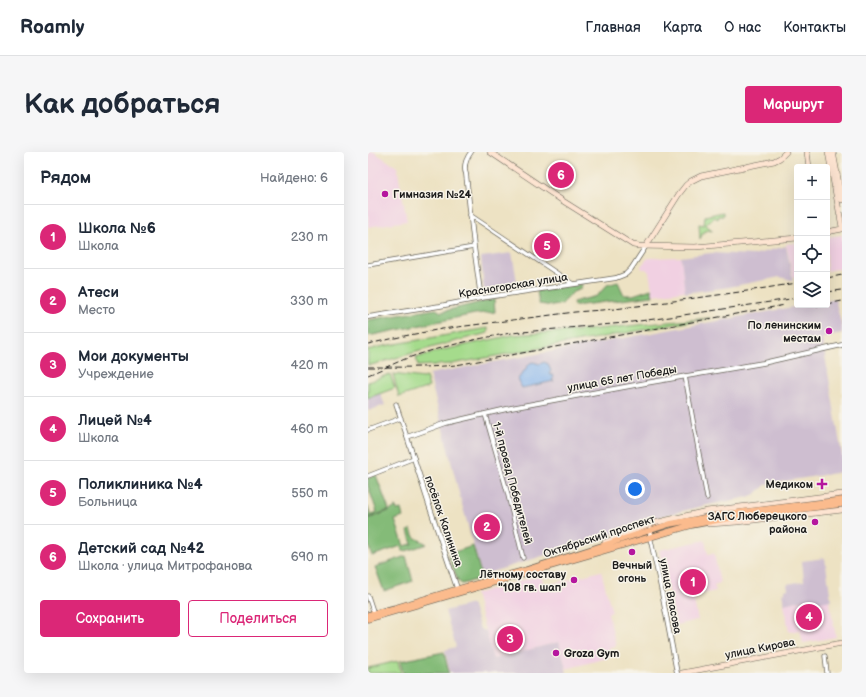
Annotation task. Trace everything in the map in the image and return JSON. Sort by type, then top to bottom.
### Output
[{"type":"main road","points":[[490,152],[629,243],[639,246],[695,247],[794,238]]},
{"type":"main road","points":[[646,246],[679,194],[691,181],[701,176],[774,161],[786,152]]},
{"type":"main road","points":[[806,152],[808,164]]},
{"type":"main road","points":[[828,152],[842,228],[830,231]]},
{"type":"main road","points":[[833,152],[842,200]]},
{"type":"main road","points":[[583,552],[654,523],[707,511],[842,494]]},
{"type":"main road","name":"Октябрьский проспект","points":[[368,619],[670,524],[708,516],[842,500]]},
{"type":"main road","name":"Октябрьский проспект","points":[[371,614],[692,525],[724,519],[842,504]]},
{"type":"main road","points":[[692,525],[737,522],[842,510]]},
{"type":"main road","name":"улица Кирова","points":[[682,673],[842,643]]},
{"type":"street","points":[[470,152],[466,158],[464,168],[466,174],[481,298]]},
{"type":"street","points":[[470,215],[573,284]]},
{"type":"street","name":"Красногорская улица","points":[[368,317],[481,298],[616,278],[626,274],[634,266],[646,246]]},
{"type":"street","points":[[368,265],[474,247]]},
{"type":"street","name":"улица 65 лет Победы","points":[[407,437],[446,423],[511,408],[763,363],[842,345]]},
{"type":"street","points":[[685,376],[707,498]]},
{"type":"street","name":"посёлок Калинина","points":[[396,404],[458,591]]},
{"type":"street","name":"1-й проезд Победителей","points":[[485,414],[507,491],[523,558]]},
{"type":"street","points":[[368,430],[401,418]]},
{"type":"street","points":[[368,476],[414,458]]},
{"type":"street","name":"улица Власова","points":[[654,523],[650,530],[650,537],[677,673]]},
{"type":"street","points":[[368,596],[371,614]]},
{"type":"street","points":[[824,656],[827,673]]},
{"type":"shaded area","name":"Гимназия №24","points":[[368,152],[374,152],[397,167],[407,221],[368,227]]},
{"type":"shaded area","points":[[842,235],[842,268],[830,270],[830,237]]},
{"type":"shaded area","points":[[794,243],[793,277],[786,244]]},
{"type":"shaded area","points":[[786,246],[793,280],[780,277],[729,287],[685,293],[681,257],[711,253],[753,255]]},
{"type":"shaded area","points":[[512,253],[518,287],[484,292],[481,257]]},
{"type":"shaded area","points":[[681,257],[685,291],[653,295],[649,272],[646,269],[642,269],[641,266],[648,258]]},
{"type":"shaded area","points":[[835,299],[842,327],[842,333],[822,338],[842,455],[842,472],[767,484],[755,494],[748,497],[641,521],[613,534],[482,575],[461,501],[429,374],[794,307],[830,308],[830,300]]},
{"type":"shaded area","points":[[380,393],[385,405],[368,411],[368,398]]},
{"type":"shaded area","points":[[705,540],[708,554],[714,553],[720,583],[714,585],[716,591],[693,596],[698,620],[676,625],[659,550]]},
{"type":"shaded area","points":[[825,558],[831,600],[803,605],[802,600],[784,604],[782,593],[785,593],[785,590],[788,589],[787,584],[804,581],[802,561]]},
{"type":"shaded area","points":[[601,571],[612,612],[608,613],[616,646],[609,648],[611,657],[566,669],[559,642],[493,659],[475,594],[541,575],[544,586]]},
{"type":"shaded area","points":[[802,600],[803,605],[829,600],[836,637],[803,643],[800,630],[789,632],[784,604]]},
{"type":"shaded area","points":[[472,604],[480,629],[486,631],[493,659],[559,642],[567,673],[450,673],[445,650],[456,647],[445,611]]},
{"type":"green space","points":[[723,212],[723,216],[718,216],[717,219],[714,217],[707,223],[706,225],[712,231],[707,230],[703,233],[700,239],[699,224],[704,225],[705,216]]},
{"type":"green space","points":[[618,282],[624,295],[633,295],[651,289],[653,296],[574,306],[573,302],[597,296],[607,285]]},
{"type":"green space","points":[[582,284],[581,289],[573,292],[562,304],[553,306],[539,304],[537,291]]},
{"type":"green space","points":[[494,299],[495,312],[475,314],[368,336],[368,320],[436,309],[441,312]]},
{"type":"green space","points":[[710,318],[451,364],[418,366],[416,358],[438,351],[513,335],[587,330]]},
{"type":"green space","points":[[488,328],[488,333],[368,365],[368,350]]},
{"type":"green space","points":[[390,374],[395,388],[368,398],[368,382]]},
{"type":"green space","points":[[393,374],[423,378],[426,377],[429,387],[399,397]]},
{"type":"green space","points":[[376,475],[389,510],[368,518],[368,507],[371,515],[377,512],[368,486],[368,478]]},
{"type":"green space","points":[[396,507],[397,510],[401,509],[403,517],[395,520],[404,546],[412,544],[408,531],[411,529],[414,537],[427,544],[403,552],[401,546],[372,556],[368,544],[368,519]]},
{"type":"green space","points":[[473,546],[482,578],[462,584],[458,581],[448,554]]},
{"type":"green space","points":[[406,556],[413,581],[384,591],[375,567]]},
{"type":"green space","points":[[444,652],[449,673],[403,673],[400,661]]},
{"type":"green space","points":[[398,661],[401,673],[368,673],[368,668]]},
{"type":"water","points":[[533,362],[540,364],[544,362],[548,364],[551,371],[549,374],[553,375],[554,377],[552,380],[554,381],[522,388],[518,379],[530,363]]},
{"type":"railway","points":[[830,277],[842,275]]},
{"type":"railway","points":[[368,344],[442,329],[575,312],[615,309],[794,283]]},
{"type":"railway","points":[[830,292],[842,290]]},
{"type":"railway","points":[[368,375],[405,359],[457,344],[498,335],[624,323],[794,298]]},
{"type":"railway","points":[[830,303],[842,301]]},
{"type":"railway","points":[[368,367],[423,367],[456,365],[785,305]]},
{"type":"place","name":"Детский сад №42","points":[[561,175]]},
{"type":"place","name":"Гимназия №24","points":[[385,194]]},
{"type":"place","name":"Поликлиника №4","points":[[547,246]]},
{"type":"place","name":"По ленинским местам","points":[[829,331]]},
{"type":"place","name":"Медиком","points":[[822,484]]},
{"type":"place","name":"ЗАГС Люберецкого района","points":[[815,522]]},
{"type":"place","name":"Атеси","points":[[487,527]]},
{"type":"place","name":"Вечный огонь","points":[[632,552]]},
{"type":"place","name":"Лётному составу \"108 гв. шап\"","points":[[574,580]]},
{"type":"place","name":"Школа №6","points":[[693,582]]},
{"type":"place","name":"Лицей №4","points":[[809,617]]},
{"type":"place","name":"Мои документы","points":[[510,639]]},
{"type":"place","name":"Groza Gym","points":[[556,653]]}]
